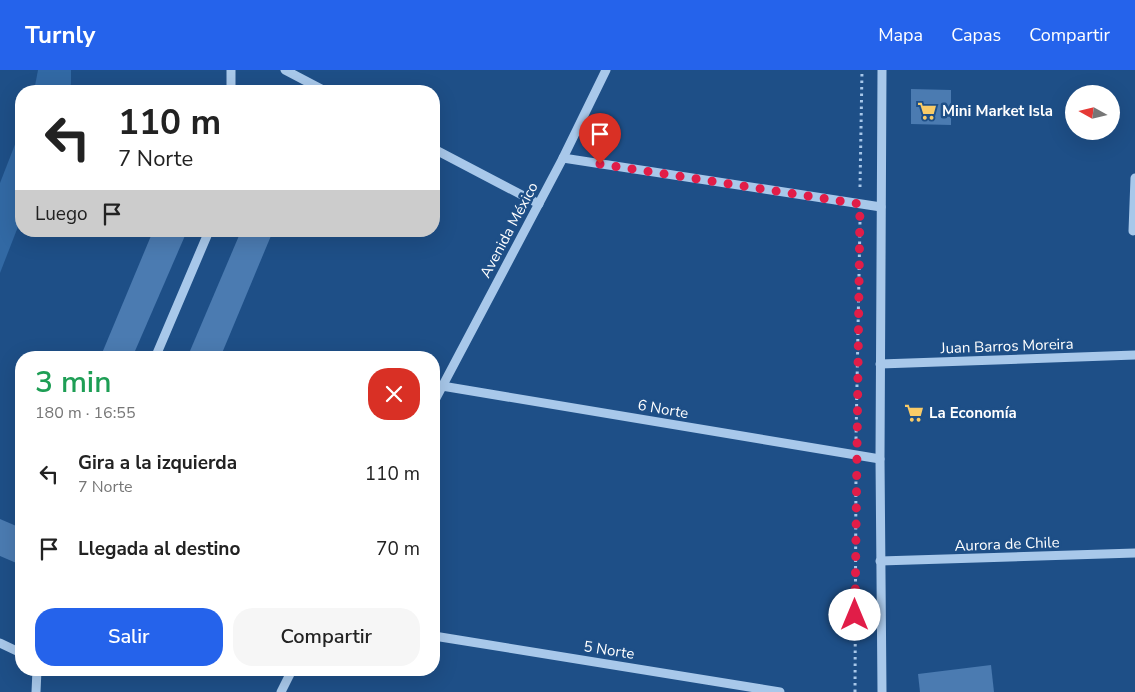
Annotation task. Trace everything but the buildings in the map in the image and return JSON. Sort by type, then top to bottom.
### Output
[{"type":"street","points":[[231,70],[231,85]]},
{"type":"street","points":[[285,70],[314,85]]},
{"type":"street","name":"Avenida México","points":[[440,390],[563,158],[606,70]]},
{"type":"street","points":[[882,70],[880,364],[882,692]]},
{"type":"street","points":[[440,152],[539,204]]},
{"type":"street","points":[[563,158],[881,207]]},
{"type":"street","points":[[1133,231],[1135,178]]},
{"type":"street","points":[[158,351],[206,237]]},
{"type":"street","name":"Juan Barros Moreira","points":[[880,364],[1135,355]]},
{"type":"street","name":"6 Norte","points":[[442,386],[880,459]]},
{"type":"street","name":"Aurora de Chile","points":[[880,561],[1135,553]]},
{"type":"street","name":"5 Norte","points":[[440,637],[780,692]]},
{"type":"street","points":[[0,643],[15,649]]},
{"type":"street","points":[[36,692],[37,676]]},
{"type":"street","points":[[281,692],[289,676]]},
{"type":"path","points":[[855,692],[856,455],[862,70]]},
{"type":"shaded area","points":[[38,70],[71,70],[71,85],[35,85]]},
{"type":"shaded area","points":[[15,144],[15,234],[0,273],[0,183]]},
{"type":"place","name":"Mini Market Isla","points":[[927,111]]},
{"type":"place","name":"La Economía","points":[[914,413]]},
{"type":"route","points":[[600,164],[860,204],[855,615]]}]
